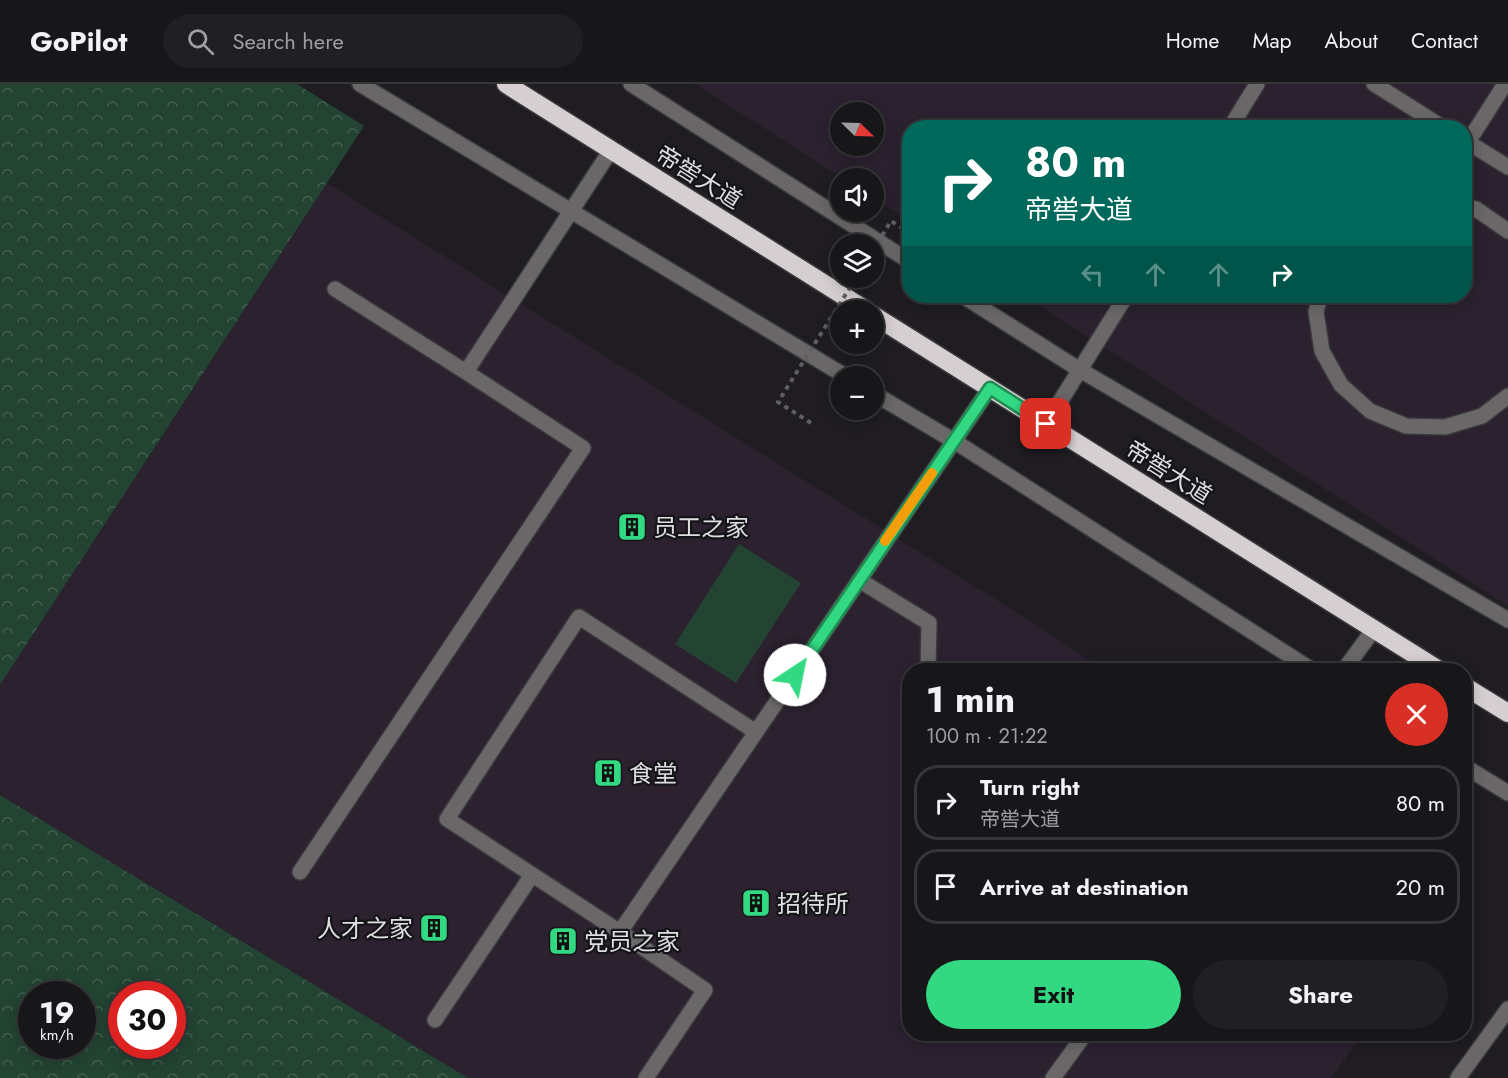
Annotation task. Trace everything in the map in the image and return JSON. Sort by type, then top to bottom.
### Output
[{"type":"highway","name":"帝喾大道","points":[[506,84],[850,300]]},
{"type":"highway","name":"帝喾大道","points":[[884,322],[1428,663]]},
{"type":"highway","points":[[1472,691],[1508,713]]},
{"type":"street","points":[[360,84],[830,367]]},
{"type":"street","points":[[631,84],[902,257]]},
{"type":"street","points":[[1235,120],[1257,84]]},
{"type":"street","points":[[1374,84],[1431,120]]},
{"type":"street","points":[[1472,132],[1505,84]]},
{"type":"street","points":[[1472,145],[1508,167]]},
{"type":"street","points":[[466,372],[611,150]]},
{"type":"street","points":[[1472,208],[1508,231]]},
{"type":"street","points":[[300,872],[583,448],[335,289]]},
{"type":"street","points":[[974,303],[1080,370],[1508,620]]},
{"type":"street","points":[[1046,424],[1122,303]]},
{"type":"street","points":[[1318,303],[1316,312],[1322,351],[1341,385],[1370,411],[1406,426],[1445,427],[1482,416],[1508,396]]},
{"type":"street","points":[[620,932],[990,388]]},
{"type":"street","points":[[884,400],[954,441],[1301,663]]},
{"type":"street","points":[[859,580],[929,623],[928,663]]},
{"type":"street","points":[[646,1078],[705,990],[447,819],[579,617],[756,732]]},
{"type":"street","points":[[1349,663],[1374,629]]},
{"type":"street","points":[[1472,770],[1508,793]]},
{"type":"street","points":[[435,1020],[532,875]]},
{"type":"street","points":[[1458,1078],[1508,1010]]},
{"type":"street","points":[[1053,1078],[1080,1041]]},
{"type":"path","points":[[883,234],[891,221],[902,228]]},
{"type":"path","points":[[811,423],[778,402],[850,288]]},
{"type":"shaded area","points":[[695,84],[1508,84],[1508,606],[1035,303],[1472,303],[1472,120],[902,120],[902,217],[884,205],[884,168],[830,168],[830,170]]},
{"type":"shaded area","points":[[327,183],[1037,625],[1093,663],[902,663],[902,1041],[1358,1041],[1331,1078],[468,1078],[0,795],[0,685]]},
{"type":"green space","points":[[0,84],[297,84],[364,126],[0,685]]},
{"type":"green space","points":[[739,544],[801,583],[736,683],[675,644]]},
{"type":"green space","points":[[0,795],[468,1078],[0,1078]]},
{"type":"slow traffic","points":[[885,541],[932,473]]},
{"type":"place","name":"员工之家","points":[[632,527]]},
{"type":"place","name":"食堂","points":[[608,773]]},
{"type":"place","name":"招待所","points":[[756,903]]},
{"type":"place","name":"人才之家","points":[[434,928]]},
{"type":"place","name":"党员之家","points":[[563,941]]},
{"type":"route","points":[[795,675],[990,388],[1046,424]]}]
